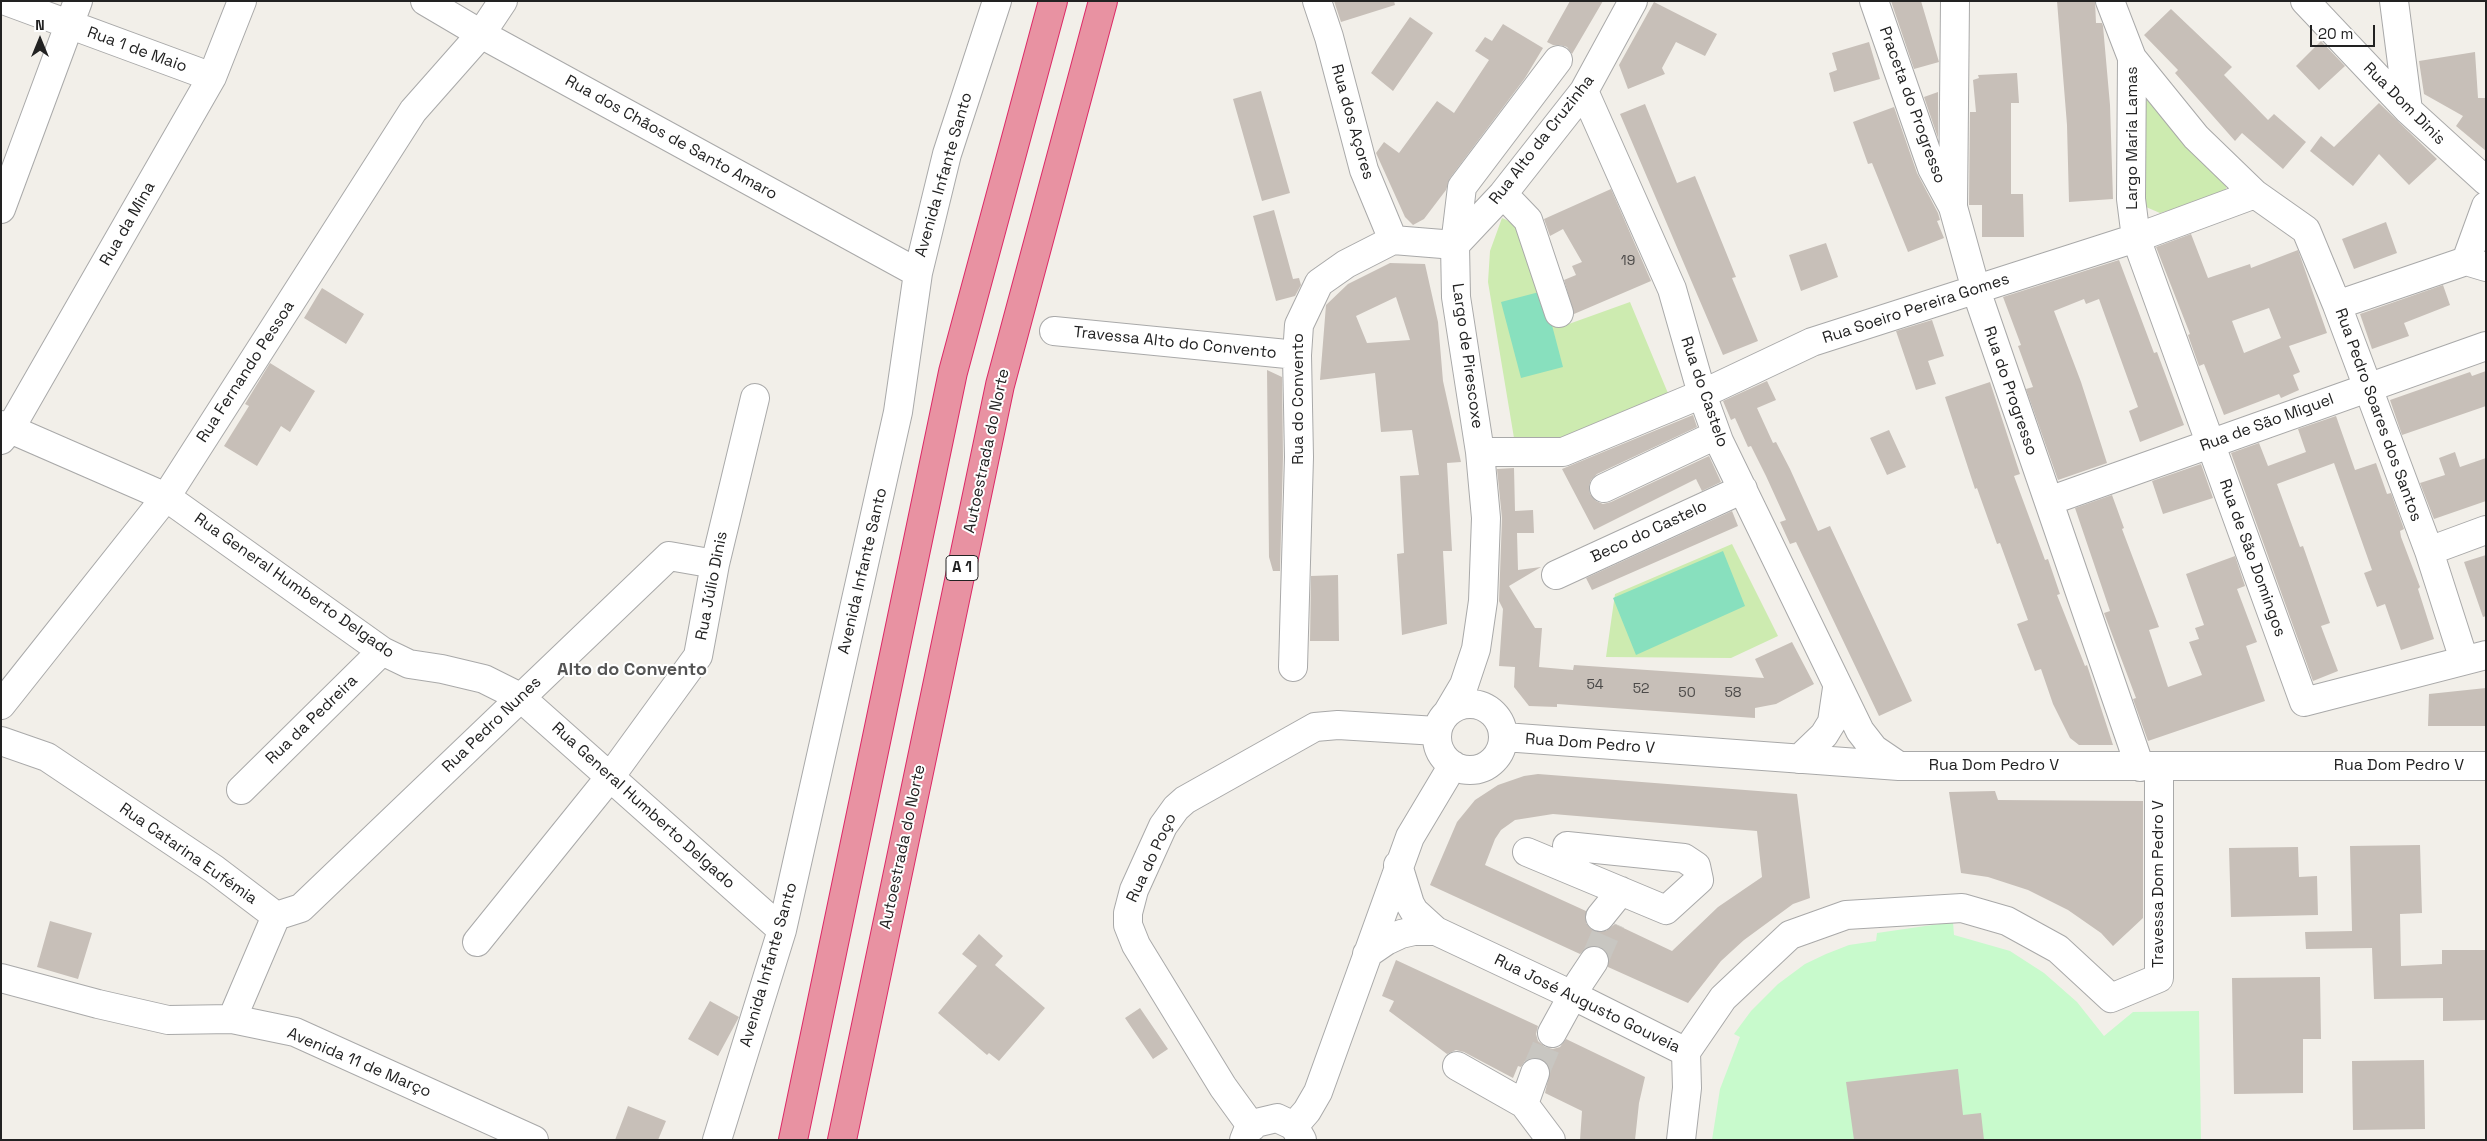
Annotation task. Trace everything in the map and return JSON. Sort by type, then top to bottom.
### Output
[{"type":"highway","points":[[792,1140],[953,372],[1053,1]]},
{"type":"highway","name":"Autoestrada do Norte","points":[[842,1140],[1000,385],[1103,1]]},
{"type":"street","name":"Rua 1 de Maio","points":[[6,1],[74,14],[212,77]]},
{"type":"street","name":"Rua da Mina","points":[[4,431],[212,77],[242,1]]},
{"type":"street","name":"Rua dos Chãos de Santo Amaro","points":[[425,1],[481,34],[918,273]]},
{"type":"street","name":"Rua Fernando Pessoa","points":[[1,704],[166,497],[413,111],[481,34],[503,1]]},
{"type":"street","name":"Avenida Infante Santo","points":[[717,1140],[782,930],[898,412],[918,273],[947,154],[998,1]]},
{"type":"street","name":"Rua dos Açores","points":[[1316,1],[1328,37],[1362,165],[1393,240]]},
{"type":"street","name":"Rua Alto da Cruzinha","points":[[1455,245],[1503,194],[1584,91],[1633,1]]},
{"type":"street","name":"Praceta do Progresso","points":[[1874,1],[1932,168],[1953,207]]},
{"type":"street","name":"Rua do Progresso","points":[[1955,1],[1953,207],[1976,290],[2048,501],[2149,767]]},
{"type":"street","points":[[2110,1],[2132,58]]},
{"type":"street","name":"Rua Dom Dinis","points":[[2305,1],[2408,110],[2486,181]]},
{"type":"street","points":[[2394,1],[2408,110]]},
{"type":"street","points":[[1,209],[74,14]]},
{"type":"street","name":"Largo Maria Lamas","points":[[2132,58],[2196,137],[2255,194],[2136,238],[2131,200],[2132,58]]},
{"type":"street","name":"Largo de Pirescoxe","points":[[1558,60],[1462,187],[1455,245],[1456,297],[1480,452],[1563,452],[1702,394]]},
{"type":"street","name":"Rua do Castelo","points":[[1584,91],[1672,289],[1702,394],[1716,434],[1837,688],[1860,731],[1874,749],[1900,766]]},
{"type":"street","points":[[1503,194],[1528,220],[1559,313]]},
{"type":"street","name":"Rua Pedro Soares dos Santos","points":[[2255,194],[2306,230],[2337,305],[2366,388],[2429,551],[2475,658]]},
{"type":"street","points":[[2337,305],[2476,264],[2486,206]]},
{"type":"street","name":"Rua Soeiro Pereira Gomes","points":[[1702,394],[1812,342],[2136,238]]},
{"type":"street","name":"Rua de São Domingos","points":[[2136,238],[2304,702],[2475,658]]},
{"type":"street","points":[[1393,240],[1455,245]]},
{"type":"street","name":"Rua do Convento","points":[[1293,667],[1299,457],[1296,354],[1299,325],[1319,284],[1346,264],[1393,240]]},
{"type":"street","name":"Travessa Alto do Convento","points":[[1054,331],[1296,354]]},
{"type":"street","name":"Rua de São Miguel","points":[[2048,501],[2486,346]]},
{"type":"street","name":"Rua Júlio Dinis","points":[[477,942],[610,777],[698,656],[715,564],[755,398]]},
{"type":"street","name":"Rua General Humberto Delgado","points":[[4,431],[166,497],[382,651],[409,664],[442,669],[484,679],[520,697],[782,930]]},
{"type":"street","points":[[1604,488],[1716,434]]},
{"type":"street","points":[[1442,722],[1457,706],[1468,703],[1484,706],[1497,717],[1502,726],[1504,738],[1502,749],[1496,759],[1486,766],[1476,769],[1464,769],[1453,766],[1440,751],[1442,722],[1464,685],[1472,661],[1483,601],[1486,518],[1480,452]]},
{"type":"street","name":"Beco do Castelo","points":[[1556,575],[1742,489]]},
{"type":"street","points":[[2429,551],[2486,530]]},
{"type":"street","name":"Rua Pedro Nunes","points":[[276,916],[301,908],[669,556],[715,564]]},
{"type":"street","name":"Rua da Pedreira","points":[[241,790],[382,651]]},
{"type":"street","points":[[1799,759],[1824,735],[1832,722],[1837,688]]},
{"type":"street","name":"Rua do Poço","points":[[1248,1133],[1223,1087],[1136,945],[1128,925],[1130,902],[1164,826],[1172,812],[1185,800],[1315,727],[1338,724],[1442,722]]},
{"type":"street","name":"Rua Dom Pedro V","points":[[1504,738],[1900,766],[2486,766]]},
{"type":"street","name":"Rua Catarina Eufémia","points":[[1,741],[47,757],[214,869],[276,916]]},
{"type":"street","points":[[1248,1133],[1263,1120],[1277,1118],[1298,1133],[1318,1092],[1410,836],[1453,766]]},
{"type":"street","name":"Travessa Dom Pedro V","points":[[1686,1052],[1723,998],[1790,935],[1846,915],[1962,908],[2007,921],[2058,949],[2111,998],[2158,978],[2149,767]]},
{"type":"street","points":[[1527,852],[1666,910],[1699,880],[1699,873],[1691,861],[1684,858],[1566,846]]},
{"type":"street","name":"Rua José Augusto Gouveia","points":[[1398,865],[1414,911],[1436,931]]},
{"type":"street","points":[[1606,920],[1621,892]]},
{"type":"street","points":[[232,1019],[276,916]]},
{"type":"street","name":"Rua José Augusto Gouveia","points":[[1367,954],[1401,934],[1414,931],[1436,931],[1582,973],[1686,1052],[1687,1088],[1681,1140]]},
{"type":"street","points":[[1552,1033],[1582,973]]},
{"type":"street","name":"Avenida 11 de Março","points":[[1,978],[98,1004],[168,1020],[232,1019],[295,1032],[534,1140]]},
{"type":"street","points":[[1457,1066],[1524,1104],[1551,1140]]},
{"type":"street","points":[[1524,1104],[1535,1073]]},
{"type":"green space","points":[[2147,99],[2155,99],[2228,184],[2223,195],[2160,213],[2146,207],[2139,181],[2144,108]]},
{"type":"green space","points":[[1502,218],[1522,227],[1557,322],[1566,325],[1630,302],[1670,398],[1558,443],[1515,444],[1488,282],[1490,251]]},
{"type":"green space","points":[[1543,291],[1563,367],[1521,378],[1501,302]]},
{"type":"green space","points":[[1732,544],[1778,636],[1731,658],[1606,657],[1615,594]]},
{"type":"green space","points":[[1723,551],[1745,606],[1636,655],[1613,598]]},
{"type":"green space","points":[[1953,922],[1954,935],[2010,951],[2044,973],[2077,1002],[2104,1036],[2133,1012],[2199,1011],[2201,1140],[1712,1140],[1720,1089],[1740,1037],[1734,1034],[1751,1011],[1778,984],[1805,964],[1826,954],[1849,945],[1876,941],[1877,933]]},
{"type":"building","points":[[1334,1],[1394,1],[1395,5],[1341,22]]},
{"type":"building","points":[[1570,1],[1603,1],[1572,54],[1567,47],[1547,42]]},
{"type":"building","points":[[1891,1],[1921,1],[1939,62],[1914,69]]},
{"type":"building","points":[[2057,1],[2095,1],[2096,23],[2102,23],[2103,26],[2110,105],[2113,199],[2069,202],[2067,125]]},
{"type":"building","points":[[1654,2],[1717,34],[1705,56],[1676,42],[1662,68],[1665,74],[1628,89],[1619,65]]},
{"type":"building","points":[[2171,9],[2232,67],[2224,75],[2268,120],[2274,114],[2306,142],[2283,169],[2242,133],[2235,141],[2175,73],[2178,70],[2144,35]]},
{"type":"building","points":[[1410,17],[1433,33],[1393,91],[1371,73]]},
{"type":"building","points":[[1503,24],[1543,48],[1525,78],[1450,178],[1446,190],[1424,219],[1413,225],[1405,217],[1376,153],[1384,142],[1399,153],[1437,101],[1454,113],[1489,60],[1475,51],[1485,37],[1492,41]]},
{"type":"building","points":[[2321,41],[2345,66],[2319,90],[2296,66]]},
{"type":"building","points":[[1869,42],[1880,79],[1834,92],[1829,73],[1837,70],[1832,53]]},
{"type":"building","points":[[2475,52],[2478,98],[2486,98],[2486,151],[2456,126],[2463,116],[2424,94],[2419,61]]},
{"type":"building","points":[[2017,73],[2019,103],[2011,103],[2011,194],[2023,194],[2024,237],[1982,237],[1982,205],[1969,205],[1970,112],[1976,112],[1973,80],[1979,78],[1978,75]]},
{"type":"building","points":[[1261,91],[1290,193],[1262,201],[1233,99]]},
{"type":"building","points":[[1938,92],[1938,138],[1924,97]]},
{"type":"building","points":[[2379,103],[2437,159],[2409,185],[2379,154],[2353,186],[2310,151],[2321,136],[2334,147]]},
{"type":"building","points":[[1645,104],[1677,183],[1695,176],[1736,277],[1732,278],[1758,341],[1723,355],[1620,114]]},
{"type":"building","points":[[1894,107],[1917,173],[1938,213],[1940,220],[1937,221],[1944,238],[1908,252],[1872,163],[1868,164],[1853,122]]},
{"type":"building","points":[[1611,189],[1651,281],[1574,314],[1564,280],[1576,275],[1572,266],[1582,262],[1563,229],[1550,236],[1544,219]]},
{"type":"building","points":[[1274,210],[1293,279],[1299,278],[1301,285],[1295,296],[1276,301],[1253,216]]},
{"type":"building","points":[[2386,222],[2397,253],[2354,269],[2342,239]]},
{"type":"building","points":[[2191,234],[2208,278],[2250,264],[2251,268],[2298,250],[2327,333],[2289,346],[2300,372],[2293,375],[2299,390],[2281,398],[2279,394],[2224,415],[2204,364],[2199,366],[2188,335],[2190,334],[2156,247]],"holes":[[[2269,308],[2281,338],[2244,353],[2232,321]]]},
{"type":"building","points":[[1826,243],[1838,277],[1801,291],[1789,255]]},
{"type":"building","points":[[2119,260],[2154,353],[2157,352],[2184,425],[2140,442],[2129,411],[2138,407],[2099,299],[2086,304],[2084,299],[2054,311],[2081,382],[2107,463],[2058,480],[2026,389],[2033,387],[2018,346],[2021,345],[2003,297]]},
{"type":"building","points":[[1390,263],[1425,264],[1438,322],[1443,381],[1461,462],[1447,463],[1452,551],[1443,551],[1447,624],[1402,635],[1397,554],[1404,553],[1400,476],[1419,475],[1412,430],[1381,432],[1375,373],[1320,380],[1326,305],[1348,284]],"holes":[[[1396,297],[1410,340],[1367,343],[1356,316]]]},
{"type":"building","points":[[2443,285],[2450,305],[2404,323],[2409,336],[2372,349],[2360,314]]},
{"type":"building","points":[[322,288],[364,314],[346,344],[304,318]]},
{"type":"building","points":[[1932,320],[1944,356],[1928,361],[1936,384],[1916,390],[1896,331]]},
{"type":"building","points":[[270,363],[315,391],[290,432],[281,426],[257,466],[224,446],[249,406],[245,404]]},
{"type":"building","points":[[1267,370],[1282,377],[1283,457],[1280,571],[1273,571],[1269,557]]},
{"type":"building","points":[[2486,371],[2486,406],[2402,435],[2390,400],[2470,372],[2472,376]]},
{"type":"building","points":[[1767,381],[1776,400],[1757,408],[1773,443],[1776,442],[1790,469],[1818,531],[1830,526],[1912,701],[1879,716],[1796,542],[1790,544],[1780,522],[1786,520],[1766,476],[1751,446],[1748,447],[1735,418],[1731,420],[1723,401]]},
{"type":"building","points":[[1990,382],[2020,474],[2014,476],[2045,560],[2048,559],[2060,594],[2057,595],[2085,666],[2087,665],[2113,745],[2079,745],[2070,738],[2053,704],[2041,669],[2035,671],[2017,624],[2028,620],[2000,543],[1997,544],[1977,488],[1975,489],[1945,397]]},
{"type":"building","points":[[1693,415],[1697,427],[1597,474],[1591,480],[1589,486],[1590,494],[1596,501],[1603,504],[1611,502],[1709,456],[1721,482],[1702,491],[1696,479],[1594,530],[1562,469]]},
{"type":"building","points":[[2336,416],[2355,470],[2376,463],[2387,494],[2391,493],[2404,529],[2400,531],[2401,537],[2420,587],[2418,589],[2434,639],[2401,650],[2385,604],[2377,607],[2364,573],[2372,570],[2334,463],[2277,484],[2300,547],[2303,546],[2330,623],[2321,626],[2338,671],[2313,681],[2231,453],[2259,443],[2268,466],[2306,452],[2298,429]]},
{"type":"building","points":[[1889,430],[1906,467],[1887,475],[1870,438]]},
{"type":"building","points":[[2455,452],[2460,467],[2486,458],[2486,501],[2434,519],[2420,483],[2445,475],[2439,458]]},
{"type":"building","points":[[2201,464],[2213,498],[2163,514],[2152,481]]},
{"type":"building","points":[[1514,468],[1515,511],[1533,510],[1534,533],[1517,533],[1518,570],[1541,567],[1509,586],[1535,628],[1542,628],[1539,667],[1573,670],[1574,665],[1764,678],[1755,659],[1792,642],[1814,684],[1776,704],[1755,708],[1755,718],[1557,704],[1557,707],[1529,706],[1514,687],[1515,667],[1499,666],[1503,609],[1499,601],[1502,518],[1497,469]]},
{"type":"building","points":[[2112,495],[2124,528],[2122,529],[2159,627],[2149,630],[2168,687],[2202,675],[2189,642],[2199,639],[2195,628],[2204,625],[2186,574],[2235,556],[2245,586],[2237,589],[2257,642],[2246,646],[2265,701],[2148,741],[2133,699],[2136,698],[2104,613],[2110,611],[2075,508]]},
{"type":"building","points":[[1732,511],[1738,526],[1592,590],[1586,578]]},
{"type":"building","points":[[2486,555],[2486,616],[2483,617],[2464,562]]},
{"type":"building","points":[[1338,575],[1339,641],[1310,641],[1311,576]]},
{"type":"building","points":[[2486,688],[2486,726],[2428,726],[2429,694]]},
{"type":"building","points":[[1538,774],[1797,794],[1810,898],[1793,904],[1744,940],[1721,961],[1688,1003],[1608,967],[1608,955],[1602,948],[1588,947],[1580,954],[1430,885],[1457,822],[1475,800],[1498,785],[1524,776]],"holes":[[[1553,814],[1757,831],[1762,877],[1718,907],[1672,951],[1615,924],[1606,931],[1597,932],[1586,923],[1586,911],[1485,865],[1495,839],[1501,830],[1515,820]]]},
{"type":"building","points":[[1995,791],[1998,800],[2143,801],[2143,918],[2113,946],[2101,933],[2068,910],[2028,890],[1988,877],[1961,873],[1949,792]]},
{"type":"building","points":[[2420,845],[2422,913],[2400,914],[2401,966],[2442,964],[2442,950],[2486,950],[2486,1020],[2443,1021],[2443,998],[2374,999],[2372,948],[2306,949],[2305,932],[2352,931],[2350,846]]},
{"type":"building","points":[[2298,847],[2299,877],[2317,876],[2318,915],[2231,917],[2229,848]]},
{"type":"building","points":[[50,921],[92,933],[78,979],[37,967]]},
{"type":"building","points":[[979,934],[1003,956],[995,965],[1045,1008],[999,1061],[989,1053],[987,1055],[938,1013],[977,966],[962,954]]},
{"type":"building","points":[[1396,960],[1538,1026],[1536,1034],[1538,1041],[1545,1047],[1553,1049],[1560,1047],[1566,1039],[1645,1077],[1639,1103],[1635,1140],[1580,1140],[1582,1111],[1545,1093],[1550,1071],[1547,1063],[1541,1058],[1533,1058],[1525,1061],[1521,1067],[1518,1066],[1513,1078],[1464,1052],[1456,1050],[1447,1054],[1389,1011],[1394,1001],[1382,996]]},
{"type":"building","points":[[2320,977],[2321,1039],[2303,1039],[2303,1093],[2234,1094],[2232,978]]},
{"type":"building","points":[[710,1001],[739,1017],[718,1056],[688,1039]]},
{"type":"building","points":[[1140,1008],[1168,1049],[1153,1059],[1125,1018]]},
{"type":"building","points":[[2424,1060],[2425,1129],[2353,1130],[2352,1061]]},
{"type":"building","points":[[1958,1069],[1963,1115],[1981,1113],[1984,1140],[1854,1140],[1846,1082]]},
{"type":"building","points":[[628,1106],[666,1121],[658,1140],[615,1140]]},
{"type":"tunnel","points":[[1594,961],[1611,922]]},
{"type":"tunnel","points":[[1535,1073],[1552,1033]]},
{"type":"district","name":"Alto do Convento","points":[[632,670]]}]
